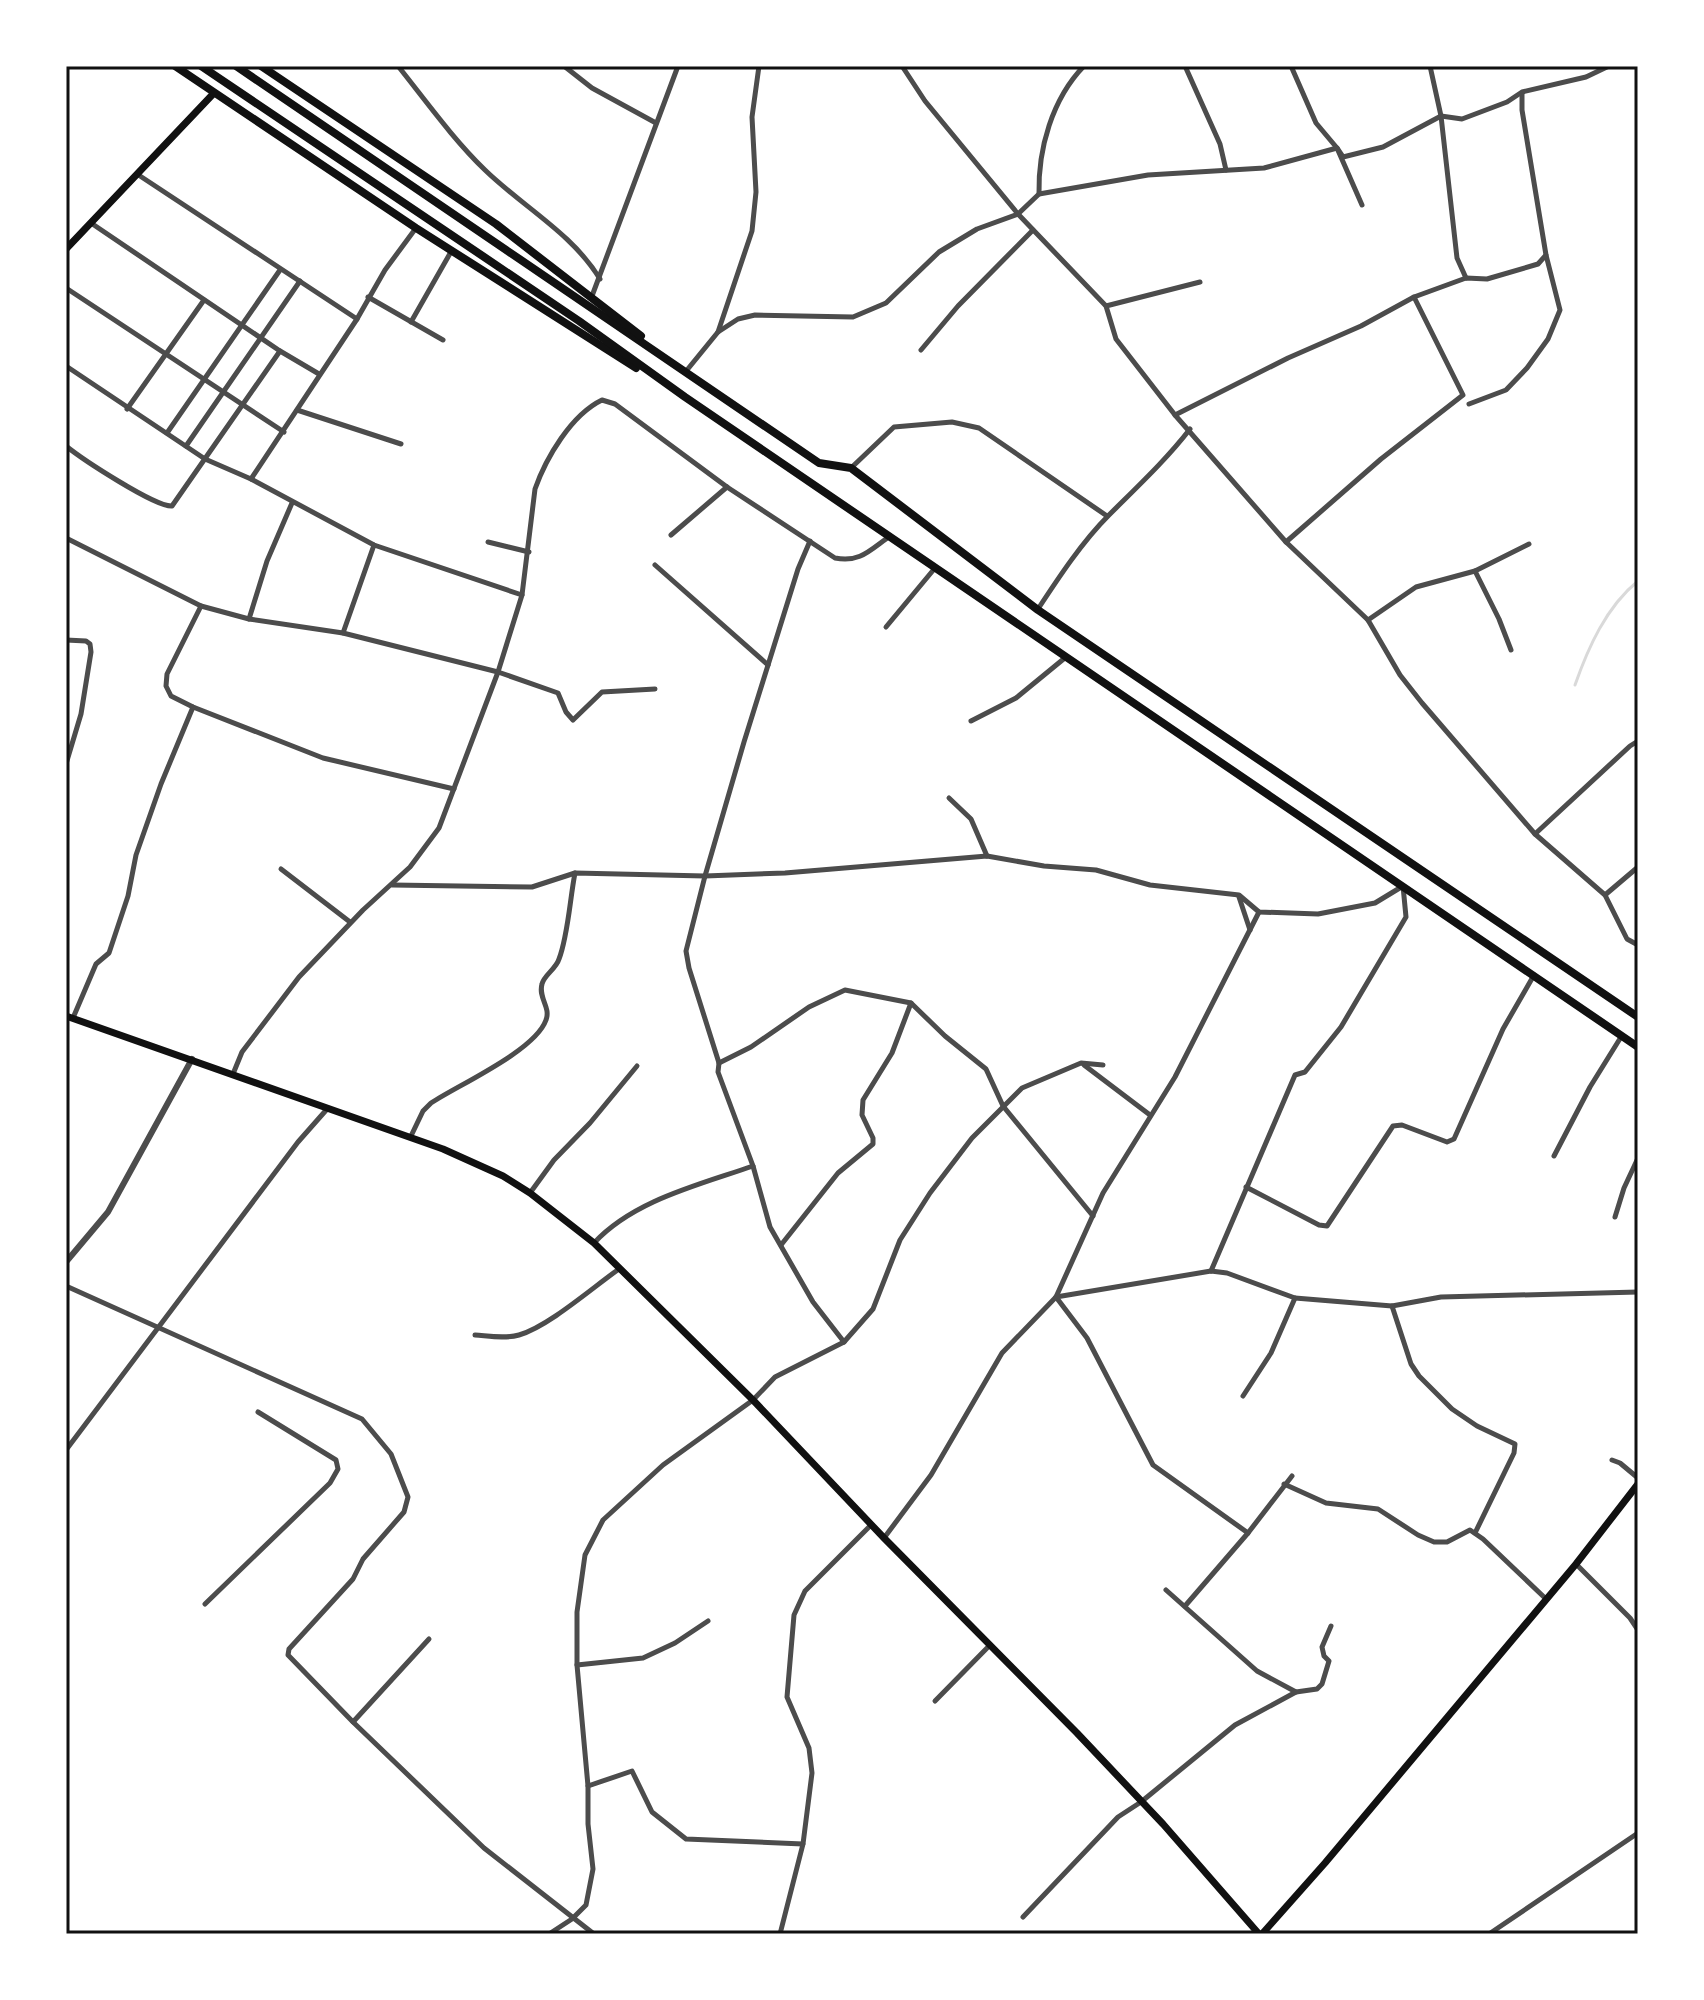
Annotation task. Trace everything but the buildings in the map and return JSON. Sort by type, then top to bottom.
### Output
[{"type":"highway","points":[[175,66],[416,228],[685,397]]},
{"type":"highway","points":[[201,66],[579,321],[685,397],[1638,1047]]},
{"type":"highway","points":[[236,66],[819,463],[851,468],[1038,610],[1638,1017]]},
{"type":"highway","points":[[261,66],[496,224],[696,378]]},
{"type":"main road","points":[[66,249],[214,93]]},
{"type":"main road","points":[[69,1017],[411,1136],[484,1166],[530,1193],[594,1243],[753,1400],[1141,1802],[1260,1934],[1325,1863],[1576,1564],[1638,1481]]},
{"type":"street","points":[[398,66],[483,169],[571,242],[600,279]]},
{"type":"street","points":[[564,66],[592,88],[656,123]]},
{"type":"street","points":[[592,296],[678,66]]},
{"type":"street","points":[[718,332],[752,231],[756,192],[752,117],[759,66]]},
{"type":"street","points":[[902,66],[925,101],[1018,214],[1106,306],[1116,339],[1175,415],[1286,542],[1368,620],[1400,675],[1535,834],[1605,895],[1627,939],[1638,945]]},
{"type":"street","points":[[1185,66],[1220,144],[1226,170]]},
{"type":"street","points":[[1291,66],[1316,123],[1343,157],[1383,147],[1441,116],[1462,119],[1507,102],[1522,92],[1586,77],[1609,66]]},
{"type":"street","points":[[1430,66],[1441,116],[1457,258],[1466,278]]},
{"type":"street","points":[[1039,194],[1039,163],[1054,113],[1080,67]]},
{"type":"street","points":[[1469,404],[1506,390],[1548,339],[1560,310],[1546,255],[1524,125],[1522,92]]},
{"type":"street","points":[[687,370],[718,332],[738,319],[755,315],[853,317],[886,303],[939,252],[977,229],[1018,214],[1039,194],[1148,175],[1264,168],[1337,148]]},
{"type":"street","points":[[1337,148],[1362,205]]},
{"type":"street","points":[[136,173],[357,319]]},
{"type":"street","points":[[90,223],[280,351],[320,374]]},
{"type":"street","points":[[251,479],[416,228]]},
{"type":"street","points":[[921,350],[958,306],[1033,230]]},
{"type":"street","points":[[411,322],[452,250]]},
{"type":"street","points":[[1175,415],[1288,358],[1361,326],[1414,297],[1466,278],[1487,279],[1538,264],[1546,255]]},
{"type":"street","points":[[167,433],[280,270]]},
{"type":"street","points":[[186,446],[300,281]]},
{"type":"street","points":[[1106,306],[1200,282]]},
{"type":"street","points":[[66,288],[284,432]]},
{"type":"street","points":[[368,297],[443,340]]},
{"type":"street","points":[[1286,542],[1381,459],[1463,395],[1414,297]]},
{"type":"street","points":[[127,409],[204,300]]},
{"type":"street","points":[[66,446],[166,507],[176,501],[280,351]]},
{"type":"street","points":[[66,366],[205,459],[251,479],[374,545],[522,595]]},
{"type":"street","points":[[233,1074],[242,1052],[268,1016],[350,922],[410,867],[439,828],[498,672],[522,595],[535,489],[550,452],[592,405],[602,400],[615,404],[727,487],[835,558],[849,561],[858,558],[890,536]]},
{"type":"street","points":[[297,410],[401,444]]},
{"type":"street","points":[[851,468],[894,427],[952,422],[979,428],[1107,516]]},
{"type":"street","points":[[1038,610],[1062,573],[1107,516],[1190,429]]},
{"type":"street","points":[[671,535],[727,487]]},
{"type":"street","points":[[249,619],[267,561],[292,503]]},
{"type":"street","points":[[66,538],[201,606],[249,619],[343,633],[498,672],[558,693],[573,720],[602,692],[655,689]]},
{"type":"street","points":[[810,541],[768,665],[705,876],[686,951],[719,1063],[718,1072],[753,1166],[770,1227],[813,1302],[844,1342]]},
{"type":"street","points":[[488,542],[529,552]]},
{"type":"street","points":[[1368,620],[1416,587],[1475,571],[1529,544]]},
{"type":"street","points":[[343,633],[374,545]]},
{"type":"street","points":[[655,565],[768,665]]},
{"type":"street","points":[[886,627],[935,567]]},
{"type":"street","points":[[1475,571],[1511,650]]},
{"type":"street","points":[[201,606],[167,674],[166,686],[171,696],[323,758],[454,789]]},
{"type":"street","points":[[66,640],[86,641],[90,644],[91,652],[81,714],[66,764]]},
{"type":"street","points":[[971,721],[1016,698],[1066,657]]},
{"type":"street","points":[[69,1017],[96,964],[109,953],[128,896],[141,840],[193,707]]},
{"type":"street","points":[[1535,834],[1638,741]]},
{"type":"street","points":[[949,798],[971,819],[987,856]]},
{"type":"street","points":[[392,885],[532,887],[575,873],[705,876],[785,873],[987,856],[1044,866],[1096,870],[1150,885],[1239,895],[1259,912],[1318,914],[1375,903],[1403,886],[1406,917],[1341,1027],[1305,1072],[1295,1075],[1211,1271]]},
{"type":"street","points":[[1605,895],[1638,867]]},
{"type":"street","points":[[281,869],[350,922]]},
{"type":"street","points":[[411,1136],[423,1111],[431,1103],[511,1056],[545,1024],[548,1012],[541,988],[543,980],[559,960],[575,873]]},
{"type":"street","points":[[1239,895],[1251,931]]},
{"type":"street","points":[[884,1538],[931,1475],[1002,1353],[1056,1297],[1103,1193],[1175,1077],[1259,912]]},
{"type":"street","points":[[1246,1187],[1319,1225],[1327,1226],[1393,1126],[1402,1125],[1447,1142],[1454,1139],[1503,1029],[1534,975]]},
{"type":"street","points":[[719,1063],[763,1039],[809,1007],[845,990],[911,1003],[986,1069],[1003,1106],[1093,1216]]},
{"type":"street","points":[[781,1245],[838,1173],[873,1144],[862,1115],[863,1100],[892,1053],[911,1003]]},
{"type":"street","points":[[1554,1156],[1590,1087],[1622,1036]]},
{"type":"street","points":[[66,1262],[108,1212],[192,1059]]},
{"type":"street","points":[[1081,1063],[1150,1115]]},
{"type":"street","points":[[549,1934],[586,1905],[593,1869],[577,1665],[577,1612],[585,1555],[603,1520],[663,1465],[753,1400],[775,1377],[844,1342],[873,1309],[900,1240],[930,1193],[972,1138],[1022,1088],[1081,1063],[1103,1065]]},
{"type":"street","points":[[530,1193],[554,1160],[590,1123],[637,1066]]},
{"type":"street","points":[[66,1450],[298,1142],[329,1107]]},
{"type":"street","points":[[1615,1217],[1638,1158]]},
{"type":"street","points":[[594,1243],[606,1230],[657,1200],[753,1166]]},
{"type":"street","points":[[475,1335],[516,1336],[526,1332],[619,1269]]},
{"type":"street","points":[[1056,1297],[1211,1271],[1227,1273],[1295,1298],[1392,1306],[1441,1297],[1638,1292]]},
{"type":"street","points":[[66,1286],[362,1419],[391,1454],[408,1497],[404,1512],[363,1559],[353,1579],[289,1649],[288,1655],[484,1848],[594,1934]]},
{"type":"street","points":[[1056,1297],[1087,1338],[1153,1465],[1248,1533]]},
{"type":"street","points":[[1243,1396],[1271,1353],[1295,1298]]},
{"type":"street","points":[[1392,1306],[1411,1364],[1419,1376],[1452,1409],[1477,1426],[1515,1444],[1514,1453],[1475,1533]]},
{"type":"street","points":[[205,1604],[330,1483],[338,1469],[336,1460],[258,1412]]},
{"type":"street","points":[[1612,1460],[1620,1463],[1638,1481]]},
{"type":"street","points":[[1185,1606],[1292,1476]]},
{"type":"street","points":[[1284,1484],[1326,1503],[1378,1509],[1434,1542],[1447,1542],[1465,1531],[1475,1533],[1545,1598]]},
{"type":"street","points":[[780,1934],[803,1844],[812,1773],[809,1748],[787,1697],[794,1615],[805,1591],[871,1524]]},
{"type":"street","points":[[1576,1564],[1638,1630]]},
{"type":"street","points":[[1166,1590],[1257,1671],[1296,1692]]},
{"type":"street","points":[[577,1665],[643,1658],[675,1643],[708,1621]]},
{"type":"street","points":[[1023,1917],[1118,1817],[1141,1802],[1235,1725],[1296,1692],[1317,1689],[1322,1684],[1329,1661],[1322,1647],[1331,1626]]},
{"type":"street","points":[[353,1722],[429,1639]]},
{"type":"street","points":[[935,1701],[990,1644]]},
{"type":"street","points":[[588,1786],[632,1771],[652,1812],[686,1839],[803,1844]]},
{"type":"street","points":[[1489,1934],[1638,1833]]},
{"type":"waterway","points":[[1575,685],[1599,629],[1616,603],[1638,581]]}]
